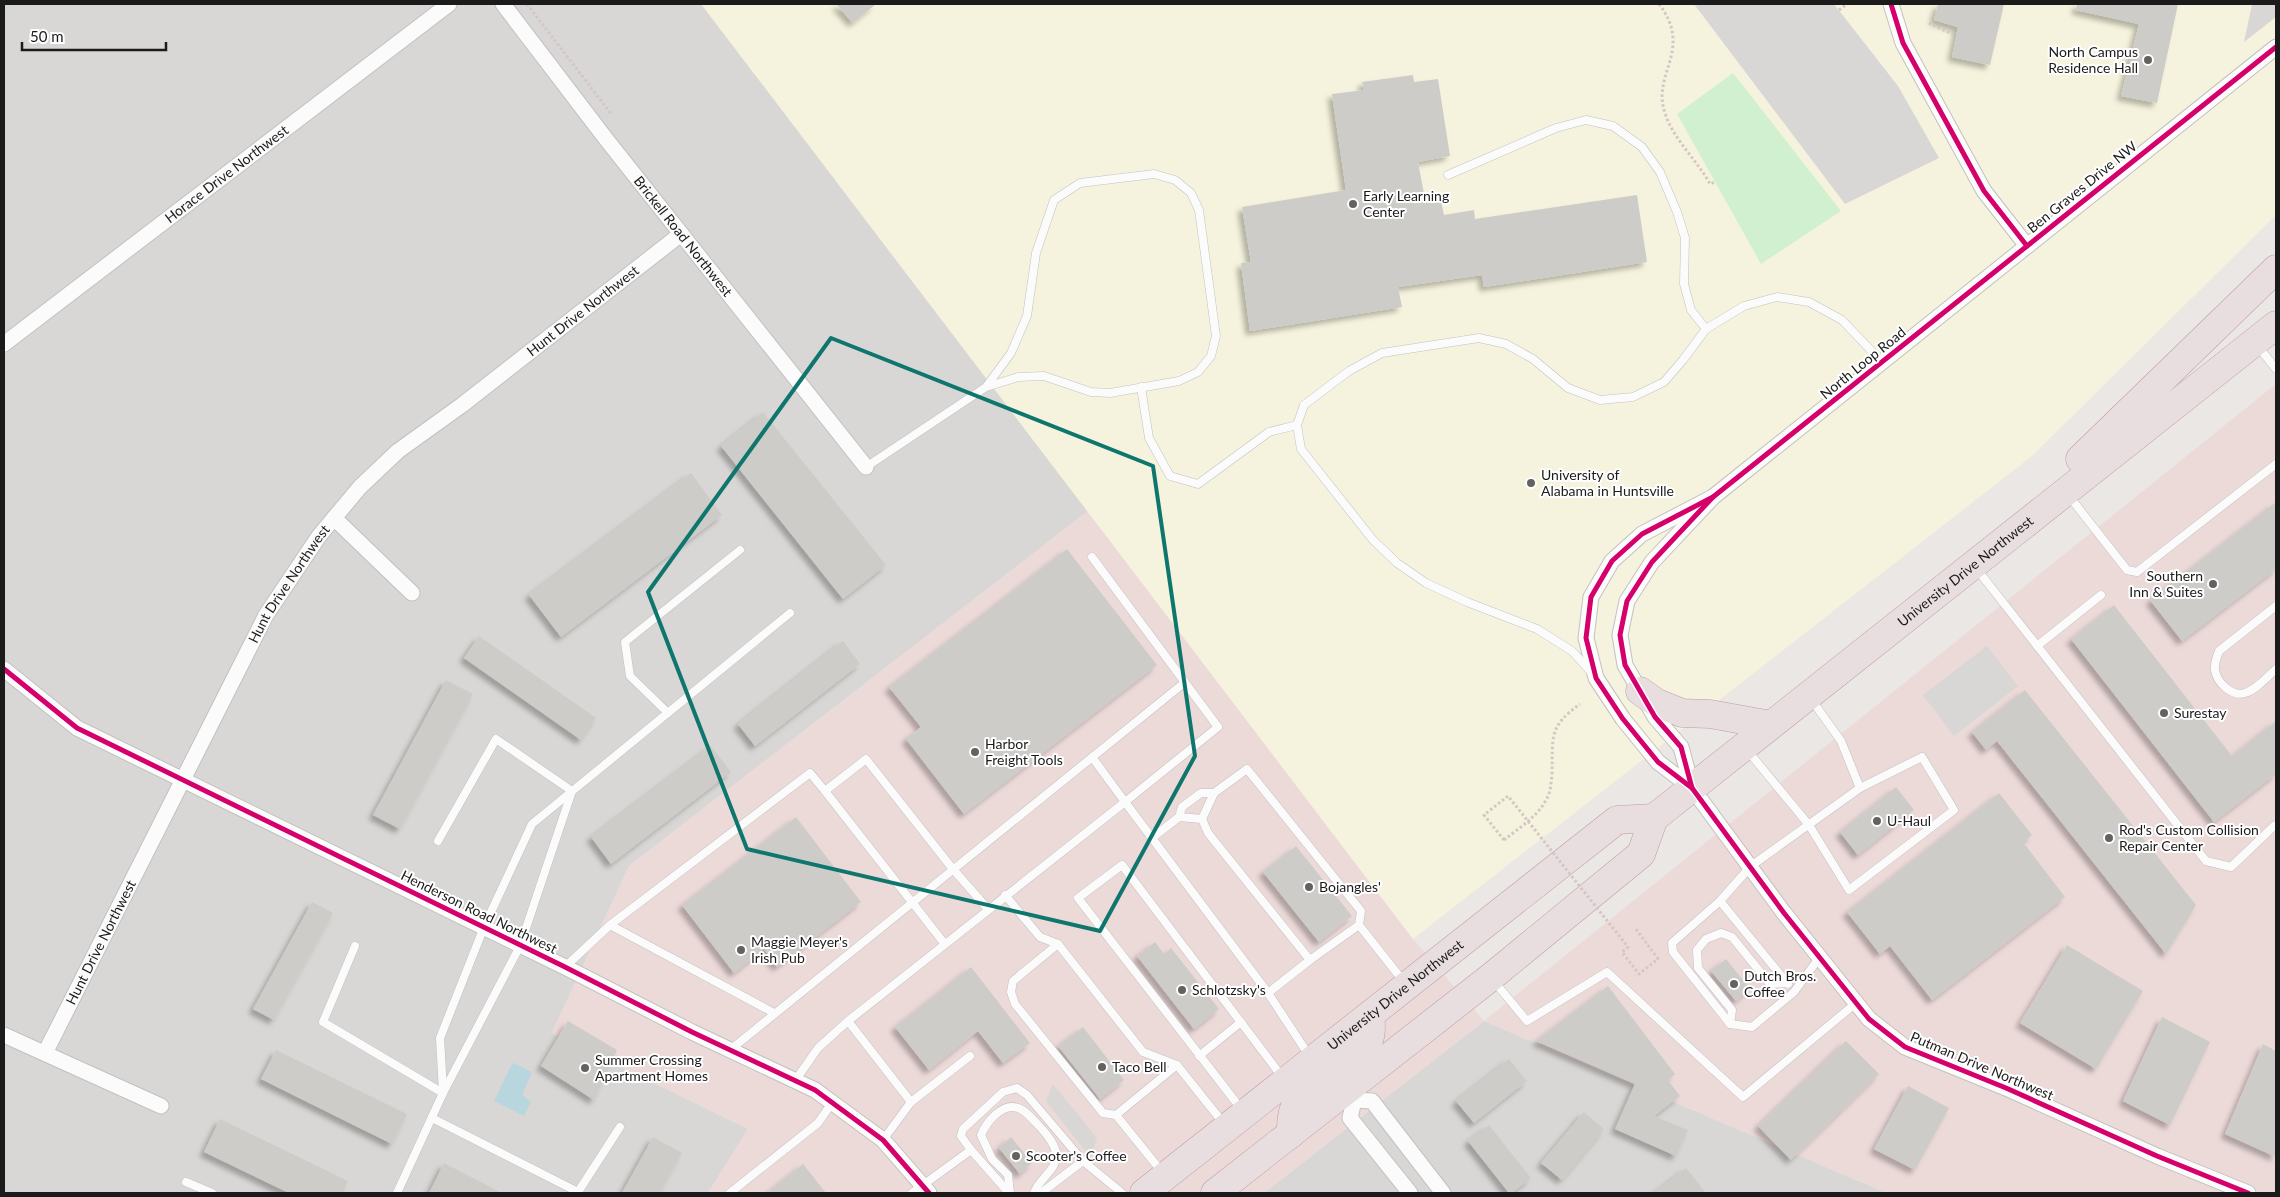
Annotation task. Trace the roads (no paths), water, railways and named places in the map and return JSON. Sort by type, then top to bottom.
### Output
[{"type":"highway","points":[[1963,572],[2169,375],[2276,269]]},
{"type":"highway","name":"University Drive Northwest","points":[[1144,1193],[1313,1062],[1617,820],[1654,818],[2276,325]]},
{"type":"highway","points":[[1640,691],[1657,703],[1682,713],[1710,714],[1771,725]]},
{"type":"highway","points":[[1215,1193],[1291,1134],[1350,1095],[1641,854],[1654,818]]},
{"type":"highway","points":[[1350,1095],[1339,1074],[1344,1065],[1368,1044],[1371,1037],[1370,1016]]},
{"type":"highway","points":[[1291,1134],[1291,1122],[1297,1102],[1317,1084],[1319,1078],[1318,1071],[1313,1062]]},
{"type":"street","name":"Horace Drive Northwest","points":[[4,344],[449,4]]},
{"type":"street","name":"Brickell Road Northwest","points":[[503,4],[681,234],[866,467]]},
{"type":"street","name":"Ben Graves Drive NW","points":[[1890,4],[1903,43],[1984,191],[2027,246],[2276,47]]},
{"type":"street","name":"Hunt Drive Northwest","points":[[45,1053],[266,615],[319,536],[360,487],[398,451],[462,405],[681,234]]},
{"type":"street","name":"North Loop Road","points":[[1692,788],[1681,747],[1655,717],[1625,665],[1620,635],[1626,602],[1652,562],[1713,497],[2027,246]]},
{"type":"street","name":"North Loop Road","points":[[1692,788],[1658,762],[1623,719],[1596,678],[1586,638],[1591,597],[1612,561],[1642,534],[1713,497]]},
{"type":"street","points":[[334,518],[412,594]]},
{"type":"street","name":"Henderson Road Northwest","points":[[4,669],[78,728],[730,1050],[815,1090],[883,1140],[922,1191]]},
{"type":"street","name":"Putman Drive Northwest","points":[[1692,788],[1784,913],[1869,1019],[1905,1047],[2006,1088],[2157,1156],[2248,1193]]},
{"type":"street","points":[[4,1035],[160,1106]]},
{"type":"street","points":[[1410,1193],[1350,1118],[1350,1095],[1372,1100],[1443,1193]]},
{"type":"lane","points":[[1448,175],[1556,128],[1586,120],[1612,126],[1642,147],[1660,172],[1677,212],[1685,238],[1684,284],[1691,310],[1706,329]]},
{"type":"lane","points":[[866,467],[986,387],[1011,353],[1027,316],[1036,253],[1054,200],[1080,183],[1154,174],[1175,180],[1191,193],[1199,210],[1216,336],[1211,356],[1198,372],[1179,381],[1110,392],[1091,392],[1044,376],[1027,377],[986,387]]},
{"type":"lane","points":[[1596,678],[1572,650],[1537,629],[1467,602],[1426,583],[1397,563],[1373,540],[1301,448],[1297,425],[1304,405],[1349,370],[1382,353],[1478,338],[1506,344],[1533,359],[1568,388],[1600,400],[1633,397],[1664,382],[1706,329],[1744,306],[1777,297],[1809,302],[1842,320],[1882,362]]},
{"type":"lane","points":[[2255,342],[2276,369]]},
{"type":"lane","points":[[1141,387],[1150,438],[1170,476],[1198,484],[1270,432],[1297,425]]},
{"type":"lane","points":[[2066,491],[2127,570],[2137,572],[2276,464]]},
{"type":"lane","points":[[668,713],[630,676],[626,642],[740,550]]},
{"type":"lane","points":[[795,1081],[818,1048],[848,1021],[1218,727],[1092,557]]},
{"type":"lane","points":[[1963,572],[2037,646],[2206,861],[2231,867],[2274,826]]},
{"type":"lane","points":[[2037,646],[2101,595]]},
{"type":"lane","points":[[2276,606],[2219,651],[2215,661],[2215,672],[2228,690],[2236,694],[2247,693],[2276,669]]},
{"type":"lane","points":[[443,1092],[440,1038],[484,927],[532,824],[790,613]]},
{"type":"lane","points":[[730,1050],[952,868],[1184,682]]},
{"type":"lane","points":[[1808,695],[1841,740],[1860,788]]},
{"type":"lane","points":[[438,841],[496,739],[572,792]]},
{"type":"lane","points":[[1744,746],[1809,825],[1849,890],[1954,810],[1922,757],[1860,788],[1809,825],[1751,866],[1720,901],[1672,943],[1673,952],[1730,1024],[1752,1027],[1794,992],[1819,958]]},
{"type":"lane","points":[[1092,757],[1268,993],[1313,1062]]},
{"type":"lane","points":[[825,791],[866,759],[952,868],[988,909]]},
{"type":"lane","points":[[1310,960],[1208,833],[1202,819],[1214,793],[1247,769],[1361,911],[1359,926],[1407,986]]},
{"type":"lane","points":[[565,967],[610,925],[810,773],[944,943]]},
{"type":"lane","points":[[397,1193],[443,1092],[520,946],[572,792]]},
{"type":"lane","points":[[1152,838],[1179,818],[1182,807],[1201,793],[1214,793]]},
{"type":"lane","points":[[1179,818],[1202,819]]},
{"type":"lane","points":[[1236,1121],[1199,1056],[1078,898],[1122,865],[1286,1082]]},
{"type":"lane","points":[[1005,895],[1040,937],[1058,944],[1143,1052],[1177,1066],[1236,1121]]},
{"type":"lane","points":[[1720,901],[1794,992]]},
{"type":"lane","points":[[610,925],[774,1013]]},
{"type":"lane","points":[[1268,993],[1310,960],[1359,926]]},
{"type":"lane","points":[[1730,1024],[1732,1010],[1698,968],[1697,950],[1706,939],[1721,933],[1732,937],[1770,984],[1788,983]]},
{"type":"lane","points":[[1058,944],[1014,982],[1011,992],[1015,1004],[1103,1113],[1116,1115],[1166,1176]]},
{"type":"lane","points":[[355,946],[323,1022],[443,1092]]},
{"type":"lane","points":[[1491,978],[1527,1021],[1607,972],[1742,1096],[1856,1003]]},
{"type":"lane","points":[[848,1021],[911,1102]]},
{"type":"lane","points":[[1199,1056],[1241,1022]]},
{"type":"lane","points":[[883,1140],[911,1102],[970,1056]]},
{"type":"lane","points":[[1116,1115],[1177,1066]]},
{"type":"lane","points":[[1009,1193],[961,1136],[963,1129],[1003,1092],[1017,1088],[1027,1095],[1083,1161],[1122,1193]]},
{"type":"lane","points":[[730,1193],[818,1123],[832,1103]]},
{"type":"lane","points":[[1009,1193],[1008,1175],[992,1159],[981,1135],[985,1126],[992,1118],[1007,1107],[1018,1108],[1034,1121],[1050,1139],[1057,1155],[1053,1168],[1037,1183],[1034,1193]]},
{"type":"lane","points":[[432,1118],[578,1192],[620,1127]]},
{"type":"lane","points":[[922,1191],[971,1150]]},
{"type":"lane","points":[[1041,1193],[1083,1161]]},
{"type":"lane","points":[[186,1182],[212,1193]]},
{"type":"water","points":[[514,1063],[532,1072],[522,1095],[531,1102],[524,1116],[494,1101]]},
{"type":"place","name":"North Campus Residence Hall","points":[[2148,60]]},
{"type":"place","name":"Early Learning Center","points":[[1353,204]]},
{"type":"place","name":"University of Alabama in Huntsville","points":[[1531,483]]},
{"type":"place","name":"Southern Inn & Suites","points":[[2213,584]]},
{"type":"place","name":"Surestay","points":[[2164,713]]},
{"type":"place","name":"Harbor Freight Tools","points":[[975,752]]},
{"type":"place","name":"U-Haul","points":[[1877,821]]},
{"type":"place","name":"Rod's Custom Collision Repair Center","points":[[2109,838]]},
{"type":"place","name":"Bojangles'","points":[[1309,887]]},
{"type":"place","name":"Maggie Meyer's Irish Pub","points":[[741,950]]},
{"type":"place","name":"Dutch Bros. Coffee","points":[[1734,984]]},
{"type":"place","name":"Schlotzsky's","points":[[1182,990]]},
{"type":"place","name":"Taco Bell","points":[[1102,1067]]},
{"type":"place","name":"Summer Crossing Apartment Homes","points":[[585,1068]]},
{"type":"place","name":"Scooter's Coffee","points":[[1016,1156]]}]
